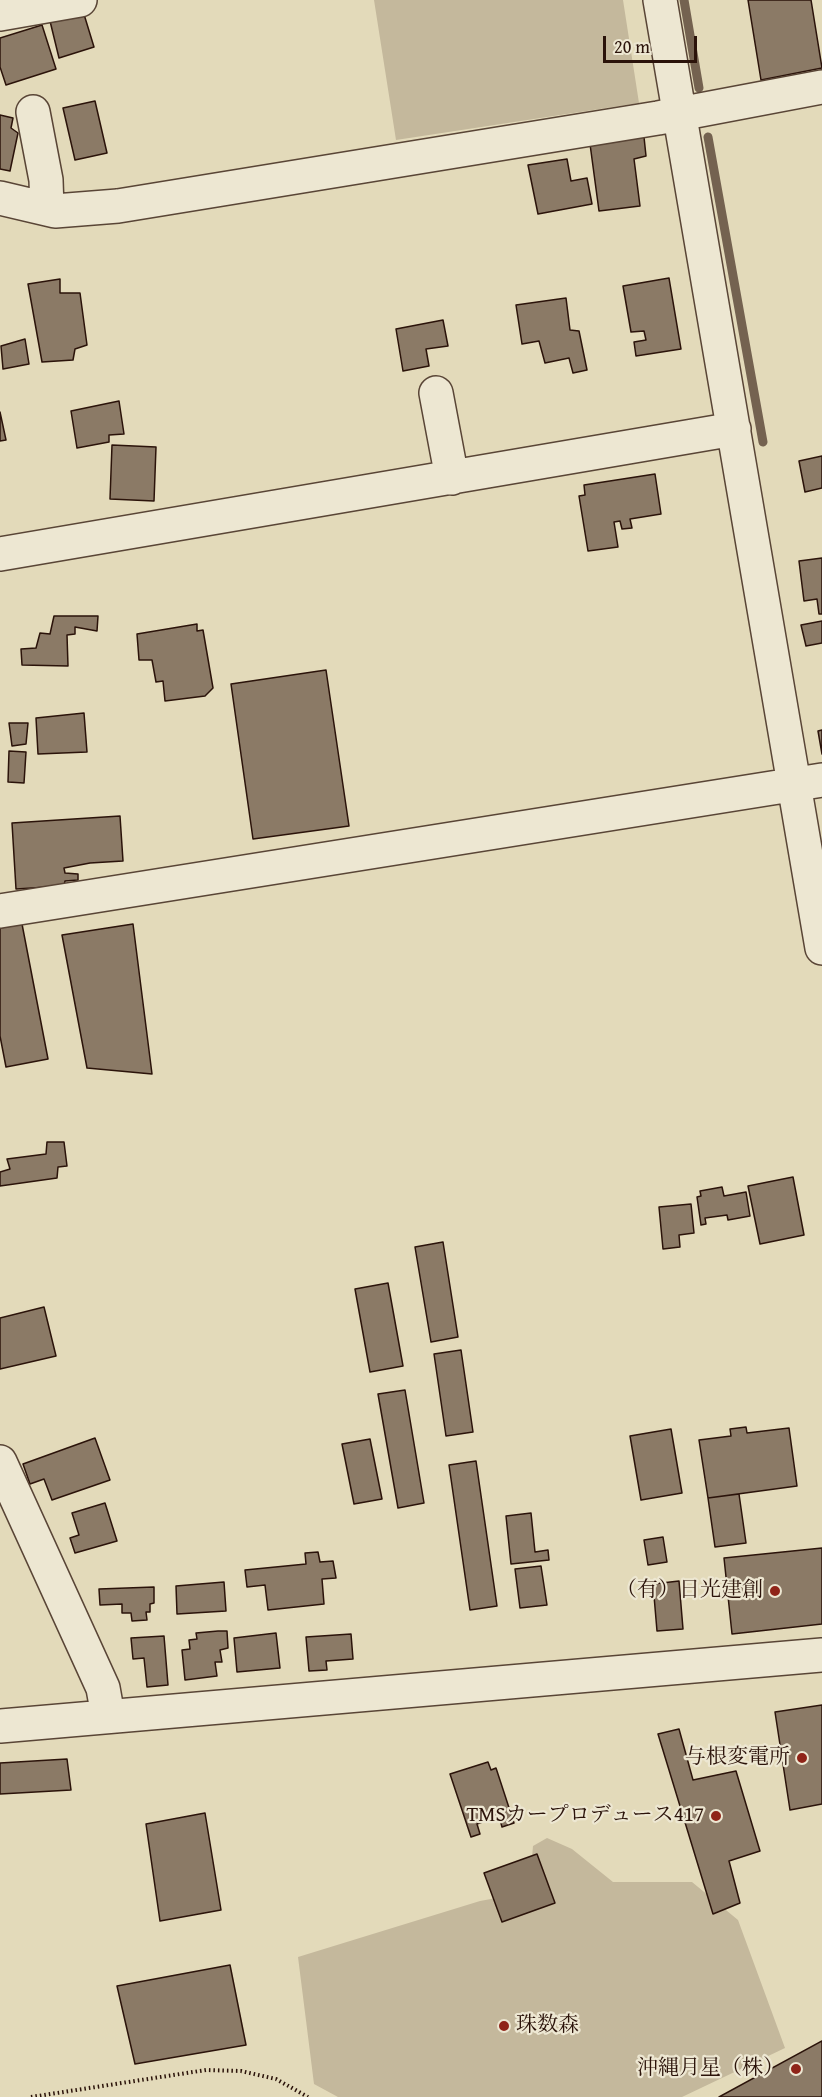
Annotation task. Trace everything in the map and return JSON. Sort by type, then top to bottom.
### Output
[{"type":"street","points":[[2,8],[80,0]]},
{"type":"street","points":[[660,0],[734,429],[808,782],[822,948]]},
{"type":"street","points":[[0,198],[55,211],[118,206],[680,114],[822,87]]},
{"type":"street","points":[[33,112],[46,180],[47,209]]},
{"type":"street","points":[[436,393],[452,478]]},
{"type":"street","points":[[0,554],[734,429]]},
{"type":"street","points":[[0,911],[808,782]]},
{"type":"street","points":[[0,1462],[103,1688],[108,1716]]},
{"type":"street","points":[[0,1726],[822,1655]]},
{"type":"path","points":[[31,2097],[206,2070],[241,2071],[276,2079],[308,2097]]},
{"type":"shaded area","points":[[374,0],[623,0],[639,103],[396,140]]},
{"type":"shaded area","points":[[547,1838],[572,1849],[613,1882],[692,1882],[738,1920],[785,2048],[682,2097],[338,2097],[314,2084],[298,1957],[480,1901],[529,1892],[533,1846]]},
{"type":"building","points":[[748,0],[811,0],[822,68],[761,80]]},
{"type":"building","points":[[83,11],[94,47],[59,58],[50,21]]},
{"type":"building","points":[[42,25],[56,69],[6,85],[0,67],[0,38]]},
{"type":"building","points":[[95,101],[107,153],[75,160],[63,108]]},
{"type":"building","points":[[0,115],[13,118],[11,128],[18,133],[10,171],[0,169]]},
{"type":"building","points":[[644,137],[646,156],[634,159],[640,206],[599,211],[590,144]]},
{"type":"building","points":[[567,159],[571,181],[587,178],[592,204],[538,214],[528,165]]},
{"type":"building","points":[[669,278],[681,349],[636,356],[634,342],[646,340],[644,331],[631,332],[623,286]]},
{"type":"building","points":[[60,279],[60,293],[80,293],[87,345],[75,349],[73,360],[42,362],[28,284]]},
{"type":"building","points":[[566,298],[570,330],[579,331],[587,370],[573,373],[569,358],[545,363],[539,341],[522,344],[516,305]]},
{"type":"building","points":[[443,320],[448,346],[426,349],[429,366],[403,371],[396,329]]},
{"type":"building","points":[[25,339],[29,364],[3,369],[1,346]]},
{"type":"building","points":[[119,401],[124,434],[109,435],[109,442],[77,448],[71,411]]},
{"type":"building","points":[[0,412],[6,440],[0,441]]},
{"type":"building","points":[[112,445],[156,447],[154,501],[110,499]]},
{"type":"building","points":[[822,456],[822,488],[805,492],[799,461]]},
{"type":"building","points":[[655,474],[661,514],[630,519],[632,528],[622,529],[620,521],[614,522],[618,547],[588,551],[579,496],[585,495],[584,485]]},
{"type":"building","points":[[822,558],[822,614],[819,614],[817,599],[804,601],[799,561]]},
{"type":"building","points":[[54,616],[98,616],[97,631],[75,627],[75,634],[67,635],[68,666],[22,665],[21,649],[36,648],[40,633],[50,634]]},
{"type":"building","points":[[822,621],[822,643],[806,646],[801,625]]},
{"type":"building","points":[[197,624],[197,631],[203,630],[213,688],[205,696],[165,701],[163,681],[156,682],[152,660],[139,660],[137,634]]},
{"type":"building","points":[[326,670],[349,826],[253,839],[231,684]]},
{"type":"building","points":[[84,713],[87,752],[38,754],[36,718]]},
{"type":"building","points":[[9,723],[28,723],[26,744],[12,746]]},
{"type":"building","points":[[822,730],[822,754],[818,731]]},
{"type":"building","points":[[9,751],[26,752],[24,783],[8,782]]},
{"type":"building","points":[[120,816],[123,861],[90,863],[64,868],[65,873],[78,874],[78,880],[65,881],[64,886],[16,889],[12,823]]},
{"type":"building","points":[[22,924],[48,1059],[6,1067],[0,1036],[0,928]]},
{"type":"building","points":[[133,924],[152,1074],[87,1068],[62,935]]},
{"type":"building","points":[[47,1142],[64,1142],[67,1166],[58,1167],[57,1178],[0,1186],[0,1172],[10,1169],[7,1159],[46,1154]]},
{"type":"building","points":[[793,1177],[804,1235],[760,1244],[748,1186]]},
{"type":"building","points":[[722,1187],[724,1196],[746,1192],[750,1216],[728,1220],[727,1215],[705,1218],[706,1224],[701,1225],[697,1197],[701,1196],[700,1191]]},
{"type":"building","points":[[691,1204],[694,1233],[679,1235],[680,1247],[663,1249],[659,1207]]},
{"type":"building","points":[[443,1242],[458,1337],[431,1342],[415,1247]]},
{"type":"building","points":[[388,1283],[403,1366],[370,1372],[355,1289]]},
{"type":"building","points":[[44,1307],[56,1356],[0,1369],[0,1318]]},
{"type":"building","points":[[461,1350],[473,1432],[446,1436],[434,1354]]},
{"type":"building","points":[[405,1390],[424,1503],[398,1508],[378,1394]]},
{"type":"building","points":[[746,1427],[747,1433],[789,1428],[797,1486],[708,1498],[699,1440],[731,1436],[730,1429]]},
{"type":"building","points":[[671,1429],[682,1493],[641,1500],[630,1436]]},
{"type":"building","points":[[95,1438],[110,1480],[52,1500],[44,1479],[30,1484],[23,1464]]},
{"type":"building","points":[[370,1439],[382,1499],[354,1504],[342,1444]]},
{"type":"building","points":[[476,1461],[497,1606],[470,1610],[449,1465]]},
{"type":"building","points":[[739,1494],[746,1543],[715,1547],[708,1498]]},
{"type":"building","points":[[105,1503],[117,1541],[75,1553],[70,1538],[79,1535],[72,1513]]},
{"type":"building","points":[[531,1513],[535,1552],[548,1550],[549,1560],[511,1564],[506,1516]]},
{"type":"building","points":[[663,1537],[667,1562],[648,1565],[644,1540]]},
{"type":"building","name":"（有）日光建創","points":[[822,1548],[822,1624],[732,1634],[724,1558]]},
{"type":"building","points":[[318,1552],[320,1562],[333,1561],[336,1578],[322,1579],[324,1604],[268,1610],[265,1585],[247,1587],[245,1570],[306,1564],[305,1553]]},
{"type":"building","points":[[541,1566],[547,1605],[520,1608],[515,1569]]},
{"type":"building","points":[[679,1581],[683,1629],[657,1631],[653,1584]]},
{"type":"building","points":[[224,1582],[226,1611],[177,1614],[176,1586]]},
{"type":"building","points":[[154,1587],[154,1603],[150,1604],[150,1612],[146,1612],[147,1620],[132,1621],[131,1613],[122,1613],[122,1604],[100,1605],[99,1589]]},
{"type":"building","points":[[227,1631],[228,1648],[220,1650],[222,1662],[215,1662],[217,1676],[185,1680],[182,1650],[190,1649],[189,1640],[197,1639],[196,1633]]},
{"type":"building","points":[[276,1633],[280,1668],[237,1672],[234,1638]]},
{"type":"building","points":[[351,1634],[353,1659],[326,1661],[327,1670],[309,1671],[306,1637]]},
{"type":"building","points":[[164,1636],[168,1685],[147,1687],[144,1658],[133,1659],[131,1638]]},
{"type":"building","name":"与根変電所","points":[[822,1705],[822,1804],[790,1810],[775,1712]]},
{"type":"building","name":"TMSカープロデュース417","points":[[679,1729],[693,1780],[736,1771],[760,1851],[729,1861],[740,1903],[713,1914],[658,1734]]},
{"type":"building","points":[[67,1759],[71,1790],[0,1794],[0,1763]]},
{"type":"building","points":[[488,1762],[491,1770],[496,1768],[514,1823],[502,1827],[499,1816],[477,1824],[480,1834],[471,1837],[450,1774]]},
{"type":"building","points":[[205,1813],[221,1910],[160,1921],[146,1824]]},
{"type":"building","points":[[537,1854],[555,1903],[502,1922],[484,1873]]},
{"type":"building","points":[[230,1965],[246,2045],[135,2064],[117,1986]]},
{"type":"building","name":"沖縄月星（株）","points":[[822,2041],[822,2097],[719,2097]]},
{"type":"waterway","points":[[684,0],[699,88]]},
{"type":"waterway","points":[[708,137],[763,442]]},
{"type":"place","name":"（有）日光建創","points":[[775,1591]]},
{"type":"place","name":"与根変電所","points":[[802,1758]]},
{"type":"place","name":"TMSカープロデュース417","points":[[716,1816]]},
{"type":"place","name":"珠数森","points":[[504,2026]]},
{"type":"place","name":"沖縄月星（株）","points":[[796,2069]]}]
